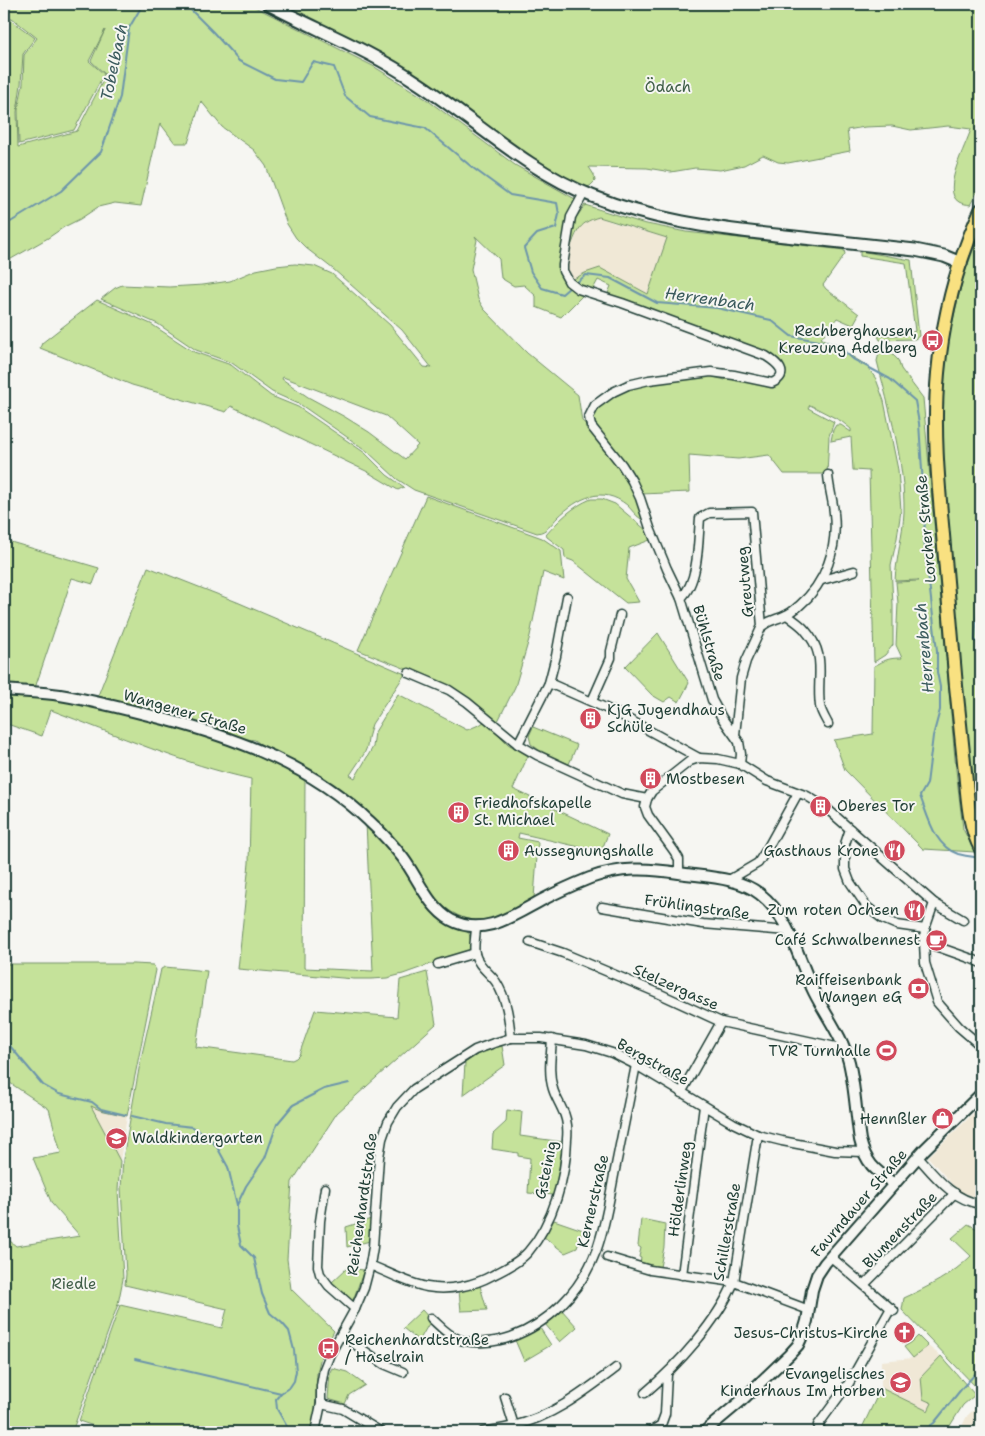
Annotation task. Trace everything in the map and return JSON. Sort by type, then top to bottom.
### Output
[{"type":"main road","points":[[268,4],[382,60],[441,98],[523,158],[555,178],[584,193],[629,210],[664,219],[731,230],[915,250],[944,256],[961,264]]},
{"type":"main road","name":"Lorcher Straße","points":[[981,210],[961,264],[951,298],[938,371],[936,403],[936,448],[958,711],[972,830],[981,848]]},
{"type":"street","name":"Bühlstraße","points":[[584,193],[571,217],[564,258],[564,271],[569,282],[578,288],[766,356],[778,363],[781,368],[779,379],[772,383],[711,372],[649,380],[628,385],[613,392],[595,405],[589,417],[591,426],[622,465],[640,498],[650,528],[681,598],[712,700],[739,742],[740,764]]},
{"type":"street","points":[[762,626],[770,620],[787,615],[800,605],[822,580],[829,564],[834,530],[834,514],[828,476]]},
{"type":"street","name":"Greutweg","points":[[681,598],[687,593],[695,568],[700,518],[709,513],[752,512],[762,626],[746,661],[741,678],[735,735]]},
{"type":"street","points":[[822,580],[854,571]]},
{"type":"street","points":[[518,744],[549,683],[567,597]]},
{"type":"street","points":[[592,701],[612,658],[610,651],[620,615]]},
{"type":"street","points":[[787,615],[804,628],[811,637],[821,660],[820,708],[828,724]]},
{"type":"street","points":[[409,673],[449,690],[468,702],[518,744],[622,794],[647,799]]},
{"type":"street","points":[[549,683],[619,714],[698,758]]},
{"type":"street","name":"Wangener Straße","points":[[4,690],[57,695],[98,702],[200,728],[280,759],[332,790],[369,821],[403,858],[428,898],[440,912],[456,922],[476,927],[499,923],[553,894],[607,872],[636,868],[678,872]]},
{"type":"street","points":[[894,1184],[868,1163],[863,1152],[850,1066],[845,1049],[815,994],[788,931],[773,907],[750,888],[729,880],[678,872],[679,859],[648,815],[645,807],[647,799],[652,791],[690,761],[698,758],[718,759],[740,764],[767,781],[807,796],[825,807],[934,903],[963,920]]},
{"type":"street","points":[[729,880],[758,863],[798,793]]},
{"type":"street","points":[[850,829],[845,844],[844,869],[850,882],[867,907],[883,919],[897,925],[925,929]]},
{"type":"street","points":[[934,903],[925,929],[924,942],[925,962],[937,1002],[959,1027],[981,1046]]},
{"type":"street","name":"Frühlingstraße","points":[[602,907],[702,924],[788,931]]},
{"type":"street","points":[[476,927],[475,953],[481,964],[496,982],[504,998],[509,1020],[510,1038]]},
{"type":"street","name":"Stelzergasse","points":[[530,942],[560,952],[658,993],[721,1022],[845,1049]]},
{"type":"street","points":[[924,942],[981,963]]},
{"type":"street","points":[[438,964],[475,953]]},
{"type":"street","points":[[681,1093],[721,1022]]},
{"type":"street","name":"Bergstraße","points":[[510,1038],[552,1039],[597,1048],[636,1065],[733,1123],[758,1135],[835,1151],[863,1152]]},
{"type":"street","name":"Reichenhardtstraße","points":[[315,1432],[321,1404],[321,1386],[324,1369],[330,1354],[355,1309],[364,1288],[370,1265],[379,1158],[382,1139],[388,1122],[397,1107],[414,1089],[437,1073],[475,1050],[510,1038]]},
{"type":"street","name":"Gsteinig","points":[[370,1265],[398,1278],[425,1287],[463,1286],[476,1283],[506,1269],[527,1252],[549,1218],[561,1182],[565,1160],[566,1119],[552,1087],[550,1067],[552,1039]]},
{"type":"street","name":"Kernerstraße","points":[[431,1318],[458,1339],[488,1342],[507,1339],[540,1324],[576,1289],[589,1270],[604,1225],[636,1065]]},
{"type":"street","name":"Faurndauer Straße","points":[[706,1432],[741,1401],[798,1345],[803,1334],[817,1275],[918,1157],[981,1094]]},
{"type":"street","name":"Hölderlinweg","points":[[682,1274],[704,1106]]},
{"type":"street","name":"Schillerstraße","points":[[645,1393],[667,1374],[702,1333],[717,1314],[729,1294],[734,1282],[758,1135]]},
{"type":"street","points":[[918,1157],[954,1193],[967,1200],[981,1204]]},
{"type":"street","points":[[325,1188],[320,1221],[318,1266],[320,1274],[329,1286],[355,1309]]},
{"type":"street","name":"Blumenstraße","points":[[864,1286],[954,1193]]},
{"type":"street","points":[[608,1257],[650,1270],[734,1282],[809,1310]]},
{"type":"street","points":[[822,1432],[818,1425],[849,1383],[893,1310],[831,1257]]},
{"type":"street","points":[[341,1335],[384,1364],[402,1372]]},
{"type":"street","points":[[482,1432],[515,1429],[573,1399],[616,1368]]},
{"type":"street","points":[[650,1432],[661,1425],[665,1414],[667,1374]]},
{"type":"street","points":[[505,1397],[515,1429]]},
{"type":"street","points":[[321,1404],[342,1409],[381,1432]]},
{"type":"shaded area","points":[[599,217],[667,238],[648,294],[600,268],[570,281],[566,272],[568,253],[580,227],[589,220]]},
{"type":"shaded area","name":"Waldkindergarten","points":[[90,1105],[100,1110],[127,1116],[120,1161]]},
{"type":"shaded area","points":[[975,1112],[981,1119],[981,1196],[979,1198],[958,1191],[928,1157]]},
{"type":"shaded area","name":"Evangelisches Kinderhaus Im Horben","points":[[928,1346],[941,1356],[921,1377],[932,1403],[928,1411],[881,1388],[881,1361],[913,1358]]},
{"type":"shaded area","points":[[981,1400],[981,1432],[959,1432],[967,1416],[977,1409]]},
{"type":"green space","points":[[4,4],[249,4],[373,66],[426,99],[515,165],[575,199],[575,205],[568,214],[561,265],[562,272],[585,293],[561,317],[536,307],[536,296],[524,285],[514,286],[501,278],[499,259],[475,236],[477,240],[471,269],[478,299],[484,309],[527,353],[578,395],[582,421],[620,466],[631,483],[643,517],[641,519],[618,499],[599,495],[591,496],[574,504],[546,529],[537,533],[414,490],[397,479],[367,451],[301,405],[272,392],[232,363],[196,350],[158,324],[101,299],[122,285],[169,287],[203,285],[230,281],[256,270],[276,266],[295,264],[314,266],[332,274],[390,325],[424,367],[432,368],[402,330],[296,238],[287,224],[266,166],[254,150],[222,127],[201,101],[188,143],[175,143],[160,123],[141,206],[115,203],[98,207],[4,263],[4,71],[6,67],[4,58],[4,23],[11,20],[35,38],[23,54],[17,112],[18,147],[77,131],[106,75],[91,61],[105,30],[89,61],[104,74],[74,130],[19,144],[18,110],[23,84],[24,55],[37,38],[12,18],[4,21]],"holes":[[[283,377],[386,416],[418,445],[405,459],[369,432],[308,397],[282,379]]]},
{"type":"green space","name":"Ödach","points":[[276,4],[981,4],[981,185],[970,205],[960,203],[954,196],[952,188],[953,178],[971,129],[948,126],[911,130],[892,126],[847,130],[850,151],[788,163],[778,162],[763,155],[744,165],[720,170],[695,168],[671,172],[647,168],[589,167],[595,181],[585,188],[560,177],[470,116]]},
{"type":"green space","points":[[585,205],[642,223],[686,232],[844,250],[845,254],[823,285],[859,314],[853,325],[837,318],[821,338],[866,365],[876,379],[884,401],[898,470],[901,510],[891,565],[893,645],[885,655],[874,662],[869,471],[853,470],[851,437],[831,441],[836,425],[841,425],[851,432],[851,429],[841,421],[810,405],[808,408],[834,422],[829,436],[827,474],[784,474],[769,455],[738,459],[689,455],[690,492],[641,494],[599,432],[593,420],[596,408],[602,402],[622,390],[652,382],[710,376],[725,380],[727,376],[777,383],[779,362],[607,296],[611,286],[598,280],[592,291],[570,281],[600,268],[648,294],[667,238],[599,217],[586,222],[582,226],[576,234],[568,253],[576,218]]},
{"type":"green space","points":[[981,230],[981,834],[976,818],[965,729],[940,442],[943,376],[948,342],[962,281]]},
{"type":"green space","points":[[860,251],[911,260],[919,336],[915,339],[880,340],[878,336],[906,335],[915,331],[906,263],[860,256]]},
{"type":"green space","points":[[97,300],[151,324],[194,352],[231,365],[271,396],[298,407],[365,453],[387,475],[404,487],[398,490],[366,471],[231,406],[226,412],[132,385],[40,348],[42,343]]},
{"type":"green space","points":[[880,350],[890,352],[898,360],[901,369],[923,398],[956,770],[963,829],[975,852],[923,849],[845,770],[834,740],[873,734],[874,666],[893,658],[902,658],[896,645],[898,603],[896,582],[919,581],[895,581],[904,512],[904,494],[895,436],[877,361]]},
{"type":"green space","points":[[426,496],[542,538],[561,551],[564,580],[543,572],[530,636],[515,687],[498,721],[460,693],[437,681],[358,650]]},
{"type":"green space","points":[[591,499],[602,499],[615,504],[646,530],[650,540],[629,548],[626,579],[639,602],[626,603],[573,561],[565,558],[564,550],[546,535],[566,514]]},
{"type":"green space","points":[[4,540],[99,568],[93,584],[72,578],[35,688],[4,686]]},
{"type":"green space","points":[[148,567],[237,602],[405,674],[372,724],[364,754],[350,775],[355,778],[373,747],[375,732],[398,694],[467,730],[485,721],[508,744],[528,756],[513,789],[608,834],[601,852],[519,833],[518,838],[538,842],[534,898],[509,912],[492,918],[473,920],[464,918],[452,912],[432,895],[389,837],[255,740],[237,738],[97,698]]},
{"type":"green space","points":[[658,633],[689,683],[679,702],[671,697],[664,702],[652,695],[625,667]]},
{"type":"green space","points":[[4,693],[59,698],[125,712],[233,743],[305,776],[304,968],[373,971],[366,823],[387,845],[434,912],[447,922],[469,933],[472,948],[403,974],[387,978],[354,979],[238,969],[249,863],[251,779],[175,757],[51,710],[42,736],[4,723]]},
{"type":"green space","points":[[533,727],[577,745],[569,764],[539,750],[531,744],[529,736]]},
{"type":"green space","name":"Riedle","points":[[4,964],[134,964],[153,965],[156,970],[127,1116],[91,1106],[120,1161],[118,1190],[123,1279],[118,1304],[72,1432],[4,1432],[4,1236],[16,1246],[80,1236],[52,1204],[33,1158],[61,1153],[49,1109],[4,1079]]},
{"type":"green space","points":[[165,967],[207,971],[196,1047],[292,1060],[299,1055],[315,1010],[397,1017],[400,980],[427,972],[436,1024],[337,1113],[292,1182],[287,1259],[291,1289],[334,1331],[321,1356],[317,1373],[315,1413],[311,1432],[111,1432],[79,1421],[120,1305],[222,1328],[227,1309],[125,1285],[121,1188],[123,1159],[140,1063],[161,969]]},
{"type":"green space","points":[[502,1046],[505,1065],[463,1095],[465,1063],[482,1051]]},
{"type":"green space","points":[[507,1110],[522,1112],[520,1136],[563,1142],[555,1195],[528,1193],[530,1158],[518,1156],[518,1153],[492,1149],[493,1134],[506,1122]]},
{"type":"green space","points":[[371,1219],[370,1241],[347,1247],[346,1227]]},
{"type":"green space","points":[[641,1219],[665,1224],[664,1247],[660,1267],[640,1263],[641,1248],[638,1246]]},
{"type":"green space","points":[[554,1220],[583,1230],[577,1248],[565,1253],[544,1237]]},
{"type":"green space","points":[[968,1224],[981,1231],[981,1381],[977,1388],[902,1310],[904,1298],[948,1275],[971,1256],[952,1238]]},
{"type":"green space","points":[[347,1268],[364,1270],[352,1303],[331,1283]]},
{"type":"green space","points":[[480,1286],[487,1310],[461,1311],[459,1291]]},
{"type":"green space","points":[[561,1309],[577,1327],[560,1342],[545,1324]]},
{"type":"green space","points":[[422,1310],[431,1320],[419,1341],[403,1328]]},
{"type":"green space","points":[[540,1328],[551,1345],[524,1361],[515,1340]]},
{"type":"green space","points":[[918,1336],[928,1346],[913,1358],[904,1347]]},
{"type":"green space","points":[[941,1356],[975,1395],[963,1405],[946,1432],[860,1432],[881,1388],[928,1411],[932,1403],[923,1399],[921,1377]]},
{"type":"green space","points":[[332,1368],[347,1372],[365,1385],[349,1395],[345,1404],[328,1399]]},
{"type":"waterway","name":"Tobelbach","points":[[4,226],[61,191],[101,152],[120,97],[129,28],[143,4]]},
{"type":"waterway","name":"Herrenbach","points":[[185,4],[239,61],[275,79],[301,82],[313,62],[334,67],[345,96],[370,117],[425,128],[473,168],[510,195],[557,203],[559,214],[556,228],[537,234],[524,248],[531,272],[542,288],[562,294],[570,287]]},
{"type":"waterway","name":"Herrenbach","points":[[576,283],[586,275],[610,278],[657,303],[717,308],[771,320],[791,336],[836,344],[853,359],[890,379],[915,401],[919,423],[925,517],[924,539],[940,687],[940,710],[933,736],[927,784],[920,796],[929,821],[943,844],[958,854],[981,858]]},
{"type":"waterway","points":[[981,557],[978,567],[975,640],[981,647]]},
{"type":"waterway","points":[[4,1039],[43,1085],[59,1094],[92,1102],[101,1109],[126,1115]]},
{"type":"waterway","points":[[237,1205],[246,1186],[265,1158],[277,1124],[293,1105],[324,1089],[349,1083]]},
{"type":"waterway","points":[[132,1116],[166,1124],[193,1127],[208,1136],[217,1147],[228,1167],[237,1205],[237,1226],[241,1245],[254,1258],[262,1294],[270,1313],[289,1331],[294,1350],[296,1371],[294,1381],[276,1399],[277,1409],[290,1432]]},
{"type":"waterway","points":[[135,1359],[281,1393]]},
{"type":"waterway","points":[[922,1432],[934,1423],[981,1368]]},
{"type":"place","name":"Rechberghausen, Kreuzung Adelberg","points":[[933,340]]},
{"type":"place","name":"KjG Jugendhaus Schüle","points":[[591,719]]},
{"type":"place","name":"Mostbesen","points":[[650,779]]},
{"type":"place","name":"Oberes Tor","points":[[821,806]]},
{"type":"place","name":"Friedhofskapelle St. Michael","points":[[458,812]]},
{"type":"place","name":"Aussegnungshalle","points":[[508,851]]},
{"type":"place","name":"Gasthaus Krone","points":[[895,851]]},
{"type":"place","name":"Zum roten Ochsen","points":[[915,910]]},
{"type":"place","name":"Café Schwalbennest","points":[[936,940]]},
{"type":"place","name":"Raiffeisenbank Wangen eG","points":[[918,989]]},
{"type":"place","name":"TVR Turnhalle","points":[[887,1051]]},
{"type":"place","name":"Hennßler","points":[[943,1119]]},
{"type":"place","name":"Waldkindergarten","points":[[116,1138]]},
{"type":"place","name":"Jesus-Christus-Kirche","points":[[904,1333]]},
{"type":"place","name":"Reichenhardtstraße / Haselrain","points":[[329,1349]]},
{"type":"place","name":"Evangelisches Kinderhaus Im Horben","points":[[901,1383]]}]
